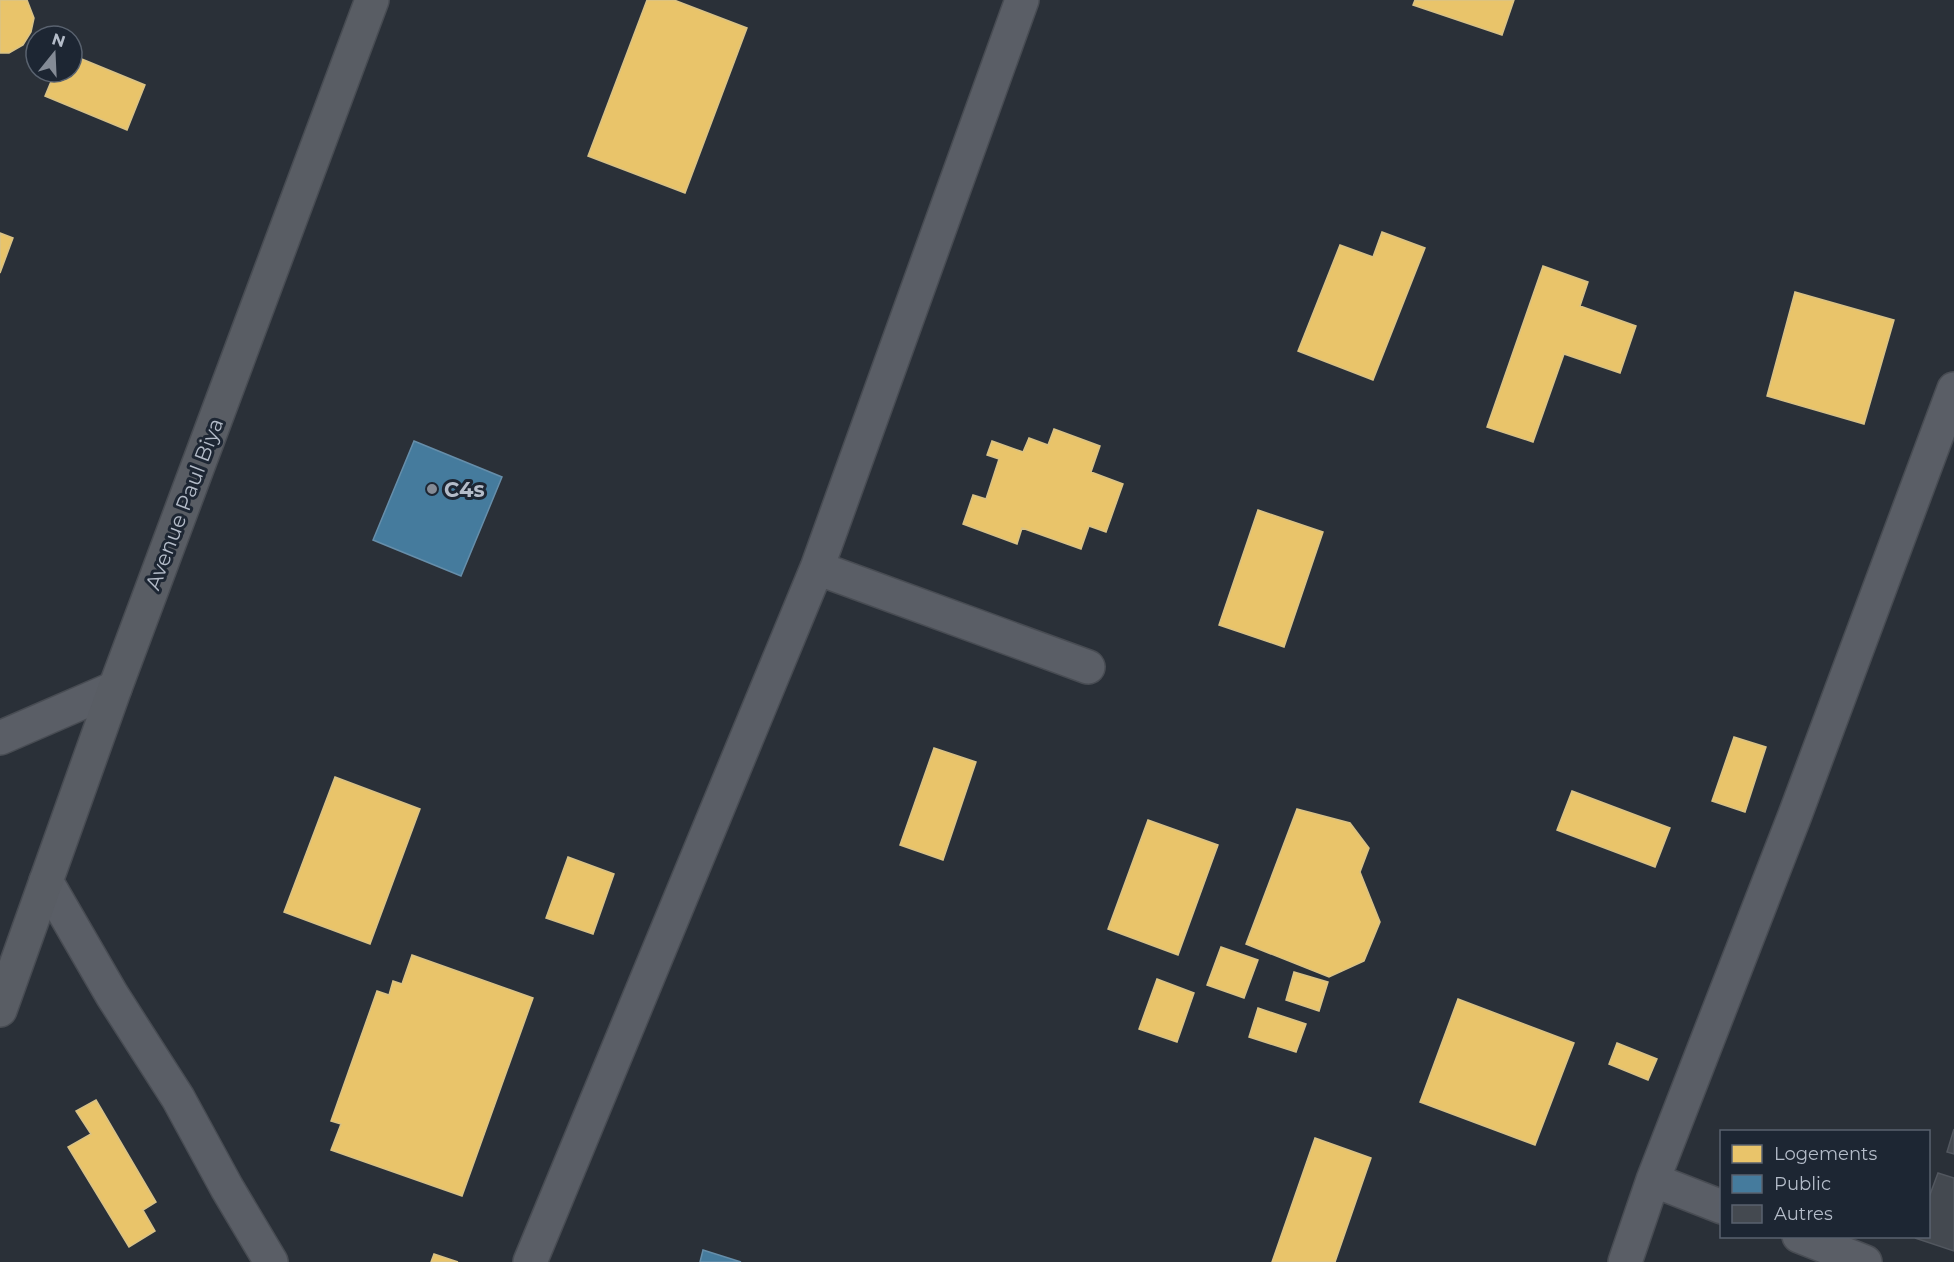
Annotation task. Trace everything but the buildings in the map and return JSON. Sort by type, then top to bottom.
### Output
[{"type":"main road","name":"Avenue Paul Biya","points":[[0,1010],[115,688],[372,0]]},
{"type":"street","points":[[530,1262],[817,568],[1022,0]]},
{"type":"street","points":[[1625,1262],[1653,1180],[1795,814],[1954,390]]},
{"type":"street","points":[[817,568],[1088,667]]},
{"type":"street","points":[[0,738],[115,688]]},
{"type":"street","points":[[46,881],[111,995],[178,1098],[271,1262]]},
{"type":"street","points":[[1653,1180],[1720,1206]]},
{"type":"street","points":[[1804,1238],[1865,1262]]},
{"type":"place","name":"C4s","points":[[432,489]]}]
